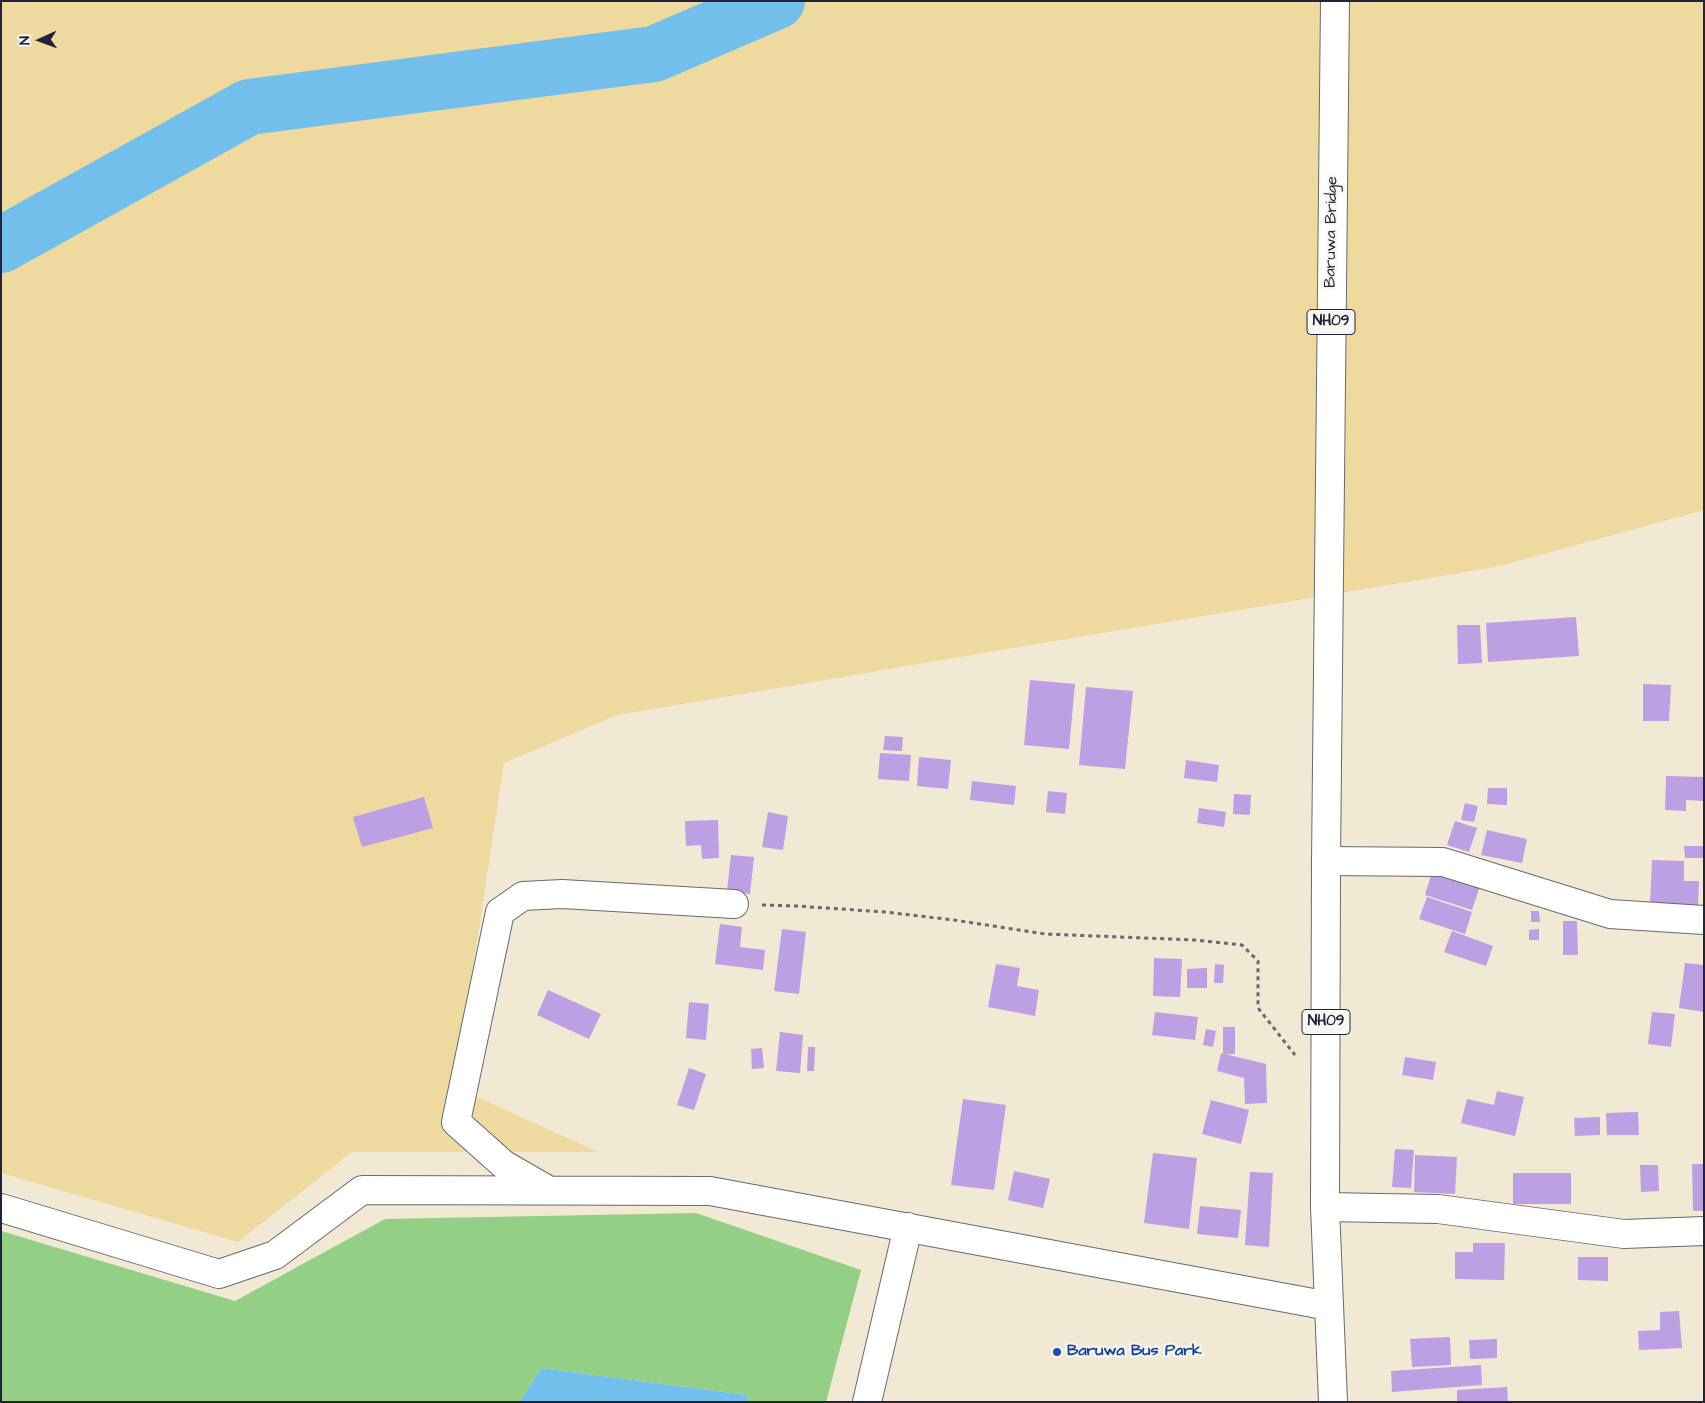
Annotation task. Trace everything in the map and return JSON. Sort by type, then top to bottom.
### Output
[{"type":"street","name":"Baruwa Bridge","points":[[1326,860],[1335,1]]},
{"type":"street","points":[[1326,860],[1443,862],[1610,914],[1704,920]]},
{"type":"street","name":"NH09","points":[[1326,860],[1326,1207],[1333,1402]]},
{"type":"street","points":[[549,1190],[503,1164],[456,1122],[500,912],[523,896],[562,894],[734,904]]},
{"type":"street","points":[[1,1208],[219,1274],[275,1255],[362,1190],[710,1191],[1330,1306]]},
{"type":"street","points":[[1326,1207],[1438,1209],[1624,1234],[1704,1231]]},
{"type":"street","points":[[867,1402],[908,1227]]},
{"type":"path","points":[[734,904],[885,912],[1045,934],[1195,940],[1242,945],[1258,962],[1258,1008],[1296,1056]]},
{"type":"green space","points":[[696,1213],[861,1270],[826,1402],[748,1402],[747,1395],[541,1368],[520,1402],[1,1402],[1,1231],[235,1301],[385,1219]]},
{"type":"sand","points":[[1,1],[1704,1],[1704,510],[1500,566],[617,715],[504,763],[455,1087],[598,1152],[352,1152],[238,1242],[1,1173]]},
{"type":"water","points":[[541,1368],[747,1395],[748,1402],[520,1402]]},
{"type":"building","points":[[1576,617],[1579,656],[1488,662],[1486,623]]},
{"type":"building","points":[[1457,625],[1480,625],[1482,663],[1458,664]]},
{"type":"building","points":[[1030,680],[1075,684],[1069,749],[1024,745]]},
{"type":"building","points":[[1643,684],[1671,685],[1669,721],[1643,721]]},
{"type":"building","points":[[1086,687],[1133,691],[1125,769],[1079,765]]},
{"type":"building","points":[[885,736],[903,737],[902,751],[883,750]]},
{"type":"building","points":[[880,753],[911,755],[909,781],[878,779]]},
{"type":"building","points":[[919,757],[951,760],[948,789],[917,786]]},
{"type":"building","points":[[1186,760],[1219,765],[1217,782],[1184,778]]},
{"type":"building","points":[[1666,776],[1704,777],[1704,801],[1686,800],[1686,811],[1665,810]]},
{"type":"building","points":[[972,781],[1016,786],[1014,805],[970,800]]},
{"type":"building","points":[[1488,788],[1507,788],[1507,805],[1487,804]]},
{"type":"building","points":[[1048,791],[1067,793],[1065,814],[1046,812]]},
{"type":"building","points":[[1234,794],[1251,795],[1250,815],[1233,814]]},
{"type":"building","points":[[424,797],[433,828],[362,847],[353,817]]},
{"type":"building","points":[[1465,803],[1478,806],[1474,822],[1461,820]]},
{"type":"building","points":[[1199,808],[1226,812],[1224,827],[1197,823]]},
{"type":"building","points":[[768,812],[788,816],[783,850],[762,847]]},
{"type":"building","points":[[718,820],[719,858],[702,859],[701,845],[686,846],[685,821]]},
{"type":"building","points":[[1455,821],[1477,828],[1469,852],[1447,845]]},
{"type":"building","points":[[1487,830],[1527,839],[1522,863],[1481,855]]},
{"type":"building","points":[[1684,846],[1704,846],[1704,858],[1685,858]]},
{"type":"building","points":[[731,855],[754,857],[750,894],[727,891]]},
{"type":"building","points":[[1652,860],[1684,861],[1684,881],[1699,881],[1698,907],[1650,905]]},
{"type":"building","points":[[1432,872],[1480,886],[1472,910],[1425,895]]},
{"type":"building","points":[[1427,897],[1472,912],[1465,934],[1419,919]]},
{"type":"building","points":[[1531,911],[1539,911],[1540,922],[1531,922]]},
{"type":"building","points":[[1563,921],[1577,921],[1578,955],[1563,955]]},
{"type":"building","points":[[720,924],[742,927],[740,947],[765,950],[763,970],[715,964]]},
{"type":"building","points":[[782,929],[806,932],[799,994],[774,991]]},
{"type":"building","points":[[1539,929],[1539,940],[1529,940],[1529,930]]},
{"type":"building","points":[[1452,931],[1493,946],[1486,966],[1444,952]]},
{"type":"building","points":[[1154,958],[1182,959],[1180,997],[1153,996]]},
{"type":"building","points":[[1685,963],[1704,965],[1704,1012],[1679,1008]]},
{"type":"building","points":[[996,964],[1020,968],[1017,986],[1039,990],[1035,1016],[988,1007]]},
{"type":"building","points":[[1215,964],[1224,965],[1223,983],[1214,983]]},
{"type":"building","points":[[1207,968],[1207,988],[1187,988],[1187,969]]},
{"type":"building","points":[[548,990],[601,1014],[589,1039],[537,1015]]},
{"type":"building","points":[[689,1002],[709,1004],[706,1040],[686,1038]]},
{"type":"building","points":[[1155,1012],[1198,1017],[1195,1040],[1152,1035]]},
{"type":"building","points":[[1652,1012],[1675,1014],[1671,1047],[1648,1044]]},
{"type":"building","points":[[1223,1027],[1235,1027],[1235,1054],[1223,1054]]},
{"type":"building","points":[[1206,1029],[1216,1031],[1213,1047],[1203,1045]]},
{"type":"building","points":[[780,1032],[803,1035],[800,1073],[776,1071]]},
{"type":"building","points":[[808,1047],[815,1047],[814,1071],[807,1071]]},
{"type":"building","points":[[762,1048],[764,1068],[752,1069],[751,1049]]},
{"type":"building","points":[[1221,1053],[1266,1064],[1267,1103],[1245,1104],[1244,1078],[1217,1071]]},
{"type":"building","points":[[1405,1057],[1436,1062],[1433,1080],[1402,1075]]},
{"type":"building","points":[[689,1068],[706,1074],[694,1110],[677,1105]]},
{"type":"building","points":[[1497,1091],[1524,1097],[1515,1136],[1461,1123],[1467,1099],[1494,1105]]},
{"type":"building","points":[[963,1099],[1006,1105],[994,1190],[951,1185]]},
{"type":"building","points":[[1211,1100],[1249,1110],[1241,1144],[1202,1134]]},
{"type":"building","points":[[1638,1112],[1639,1135],[1607,1135],[1606,1113]]},
{"type":"building","points":[[1600,1117],[1600,1135],[1575,1136],[1574,1118]]},
{"type":"building","points":[[1395,1149],[1414,1150],[1411,1188],[1392,1187]]},
{"type":"building","points":[[1153,1153],[1197,1158],[1189,1229],[1144,1223]]},
{"type":"building","points":[[1415,1155],[1457,1157],[1455,1194],[1414,1192]]},
{"type":"building","points":[[1692,1164],[1704,1164],[1704,1211],[1693,1211]]},
{"type":"building","points":[[1640,1165],[1658,1165],[1659,1191],[1641,1192]]},
{"type":"building","points":[[1014,1171],[1050,1179],[1043,1208],[1008,1200]]},
{"type":"building","points":[[1250,1172],[1273,1173],[1269,1247],[1245,1245]]},
{"type":"building","points":[[1513,1173],[1571,1173],[1571,1204],[1513,1204]]},
{"type":"building","points":[[1200,1206],[1241,1210],[1238,1238],[1197,1234]]},
{"type":"building","points":[[1473,1243],[1505,1243],[1504,1280],[1455,1279],[1455,1252],[1473,1252]]},
{"type":"building","points":[[1578,1257],[1608,1257],[1608,1281],[1578,1280]]},
{"type":"building","points":[[1679,1311],[1682,1348],[1639,1350],[1638,1331],[1660,1330],[1660,1312]]},
{"type":"building","points":[[1450,1337],[1451,1365],[1412,1367],[1410,1339]]},
{"type":"building","points":[[1497,1339],[1497,1358],[1470,1359],[1469,1340]]},
{"type":"building","points":[[1481,1365],[1482,1385],[1392,1392],[1391,1371]]},
{"type":"building","points":[[1507,1387],[1508,1402],[1457,1402],[1457,1390]]},
{"type":"waterway","points":[[1,245],[249,107],[654,54],[777,1]]},
{"type":"place","name":"Baruwa Bus Park","points":[[1057,1352]]}]
